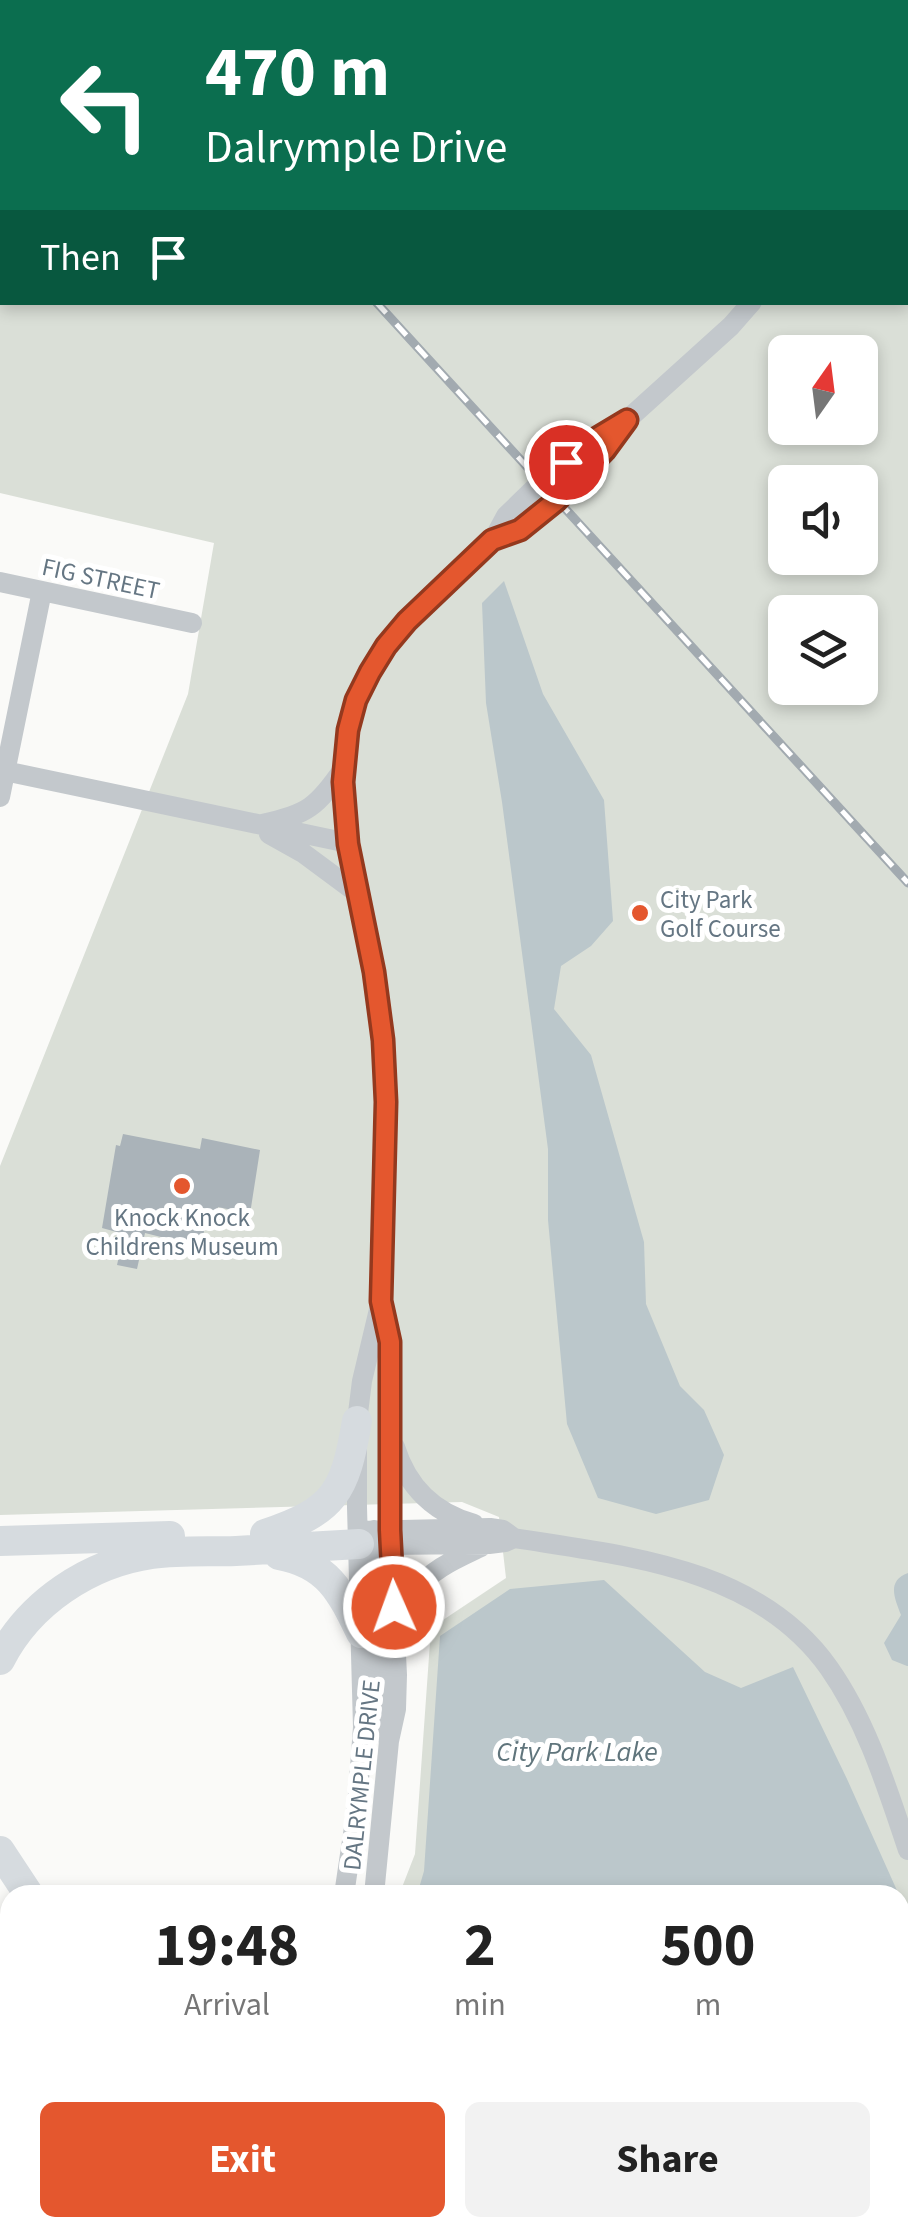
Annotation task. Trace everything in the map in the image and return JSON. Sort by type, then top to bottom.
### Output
[{"type":"highway","points":[[0,1660],[24,1624],[48,1600],[108,1566],[156,1554],[258,1542],[309,1518],[331,1499],[345,1473],[357,1421]]},
{"type":"highway","points":[[0,1541],[258,1542],[374,1537]]},
{"type":"highway","points":[[258,1542],[318,1569],[344,1599],[361,1633]]},
{"type":"highway","points":[[0,1851],[22,1885]]},
{"type":"street","name":"DALRYMPLE DRIVE","points":[[375,1885],[389,1741],[396,1709],[396,1641],[374,1537],[357,1421],[381,1301],[386,1091],[376,988],[348,844],[344,768],[348,730],[356,700],[386,646],[492,540],[506,516],[592,441],[627,420],[749,305]]},
{"type":"street","name":"FIG STREET","points":[[0,582],[192,623]]},
{"type":"street","points":[[0,797],[42,591]]},
{"type":"street","points":[[255,825],[305,812],[322,799],[344,768]]},
{"type":"street","points":[[3,770],[348,844]]},
{"type":"street","points":[[255,825],[303,853],[360,896]]},
{"type":"street","name":"DALRYMPLE DRIVE","points":[[345,1885],[363,1727],[361,1633],[390,1428],[390,1342],[381,1301]]},
{"type":"street","points":[[390,1428],[401,1466],[424,1496],[441,1511],[489,1536]]},
{"type":"street","points":[[396,1641],[414,1593],[425,1581],[503,1530],[514,1538],[622,1555],[734,1589],[773,1612],[814,1649],[842,1690],[876,1758],[908,1850]]},
{"type":"street","points":[[389,1741],[378,1710],[374,1537],[489,1536]]},
{"type":"shaded area","points":[[0,305],[908,305],[908,1885],[403,1885],[415,1854],[431,1628],[506,1578],[499,1517],[462,1502],[0,1515],[0,1166],[188,694],[214,543],[0,493]]},
{"type":"water","points":[[504,581],[543,694],[604,800],[613,921],[591,946],[561,966],[554,1009],[591,1055],[644,1242],[646,1304],[680,1386],[704,1410],[724,1455],[709,1500],[656,1514],[598,1498],[567,1424],[548,1220],[548,1149],[486,703],[482,603]]},
{"type":"water","points":[[908,1573],[907,1666],[892,1660],[884,1643],[901,1615],[895,1586]]},
{"type":"water","name":"City Park Lake","points":[[604,1580],[705,1672],[741,1688],[793,1667],[895,1885],[420,1885],[440,1636],[510,1589]]},
{"type":"building","name":"Knock Knock Childrens Museum","points":[[123,1134],[200,1149],[202,1138],[260,1150],[250,1214],[218,1207],[214,1228],[205,1226],[201,1247],[145,1233],[137,1269],[117,1265],[124,1234],[102,1228],[116,1145],[120,1146]]},
{"type":"railway","points":[[379,305],[908,883]]},
{"type":"place","name":"City Park Golf Course","points":[[640,913]]},
{"type":"place","name":"Knock Knock Childrens Museum","points":[[182,1186]]},
{"type":"route","points":[[394,1607],[390,1342],[381,1301],[386,1102],[383,1040],[374,972],[348,844],[343,782],[348,730],[356,700],[370,672],[407,621],[492,540],[520,530],[556,501],[605,450],[627,420],[566,462]]}]
